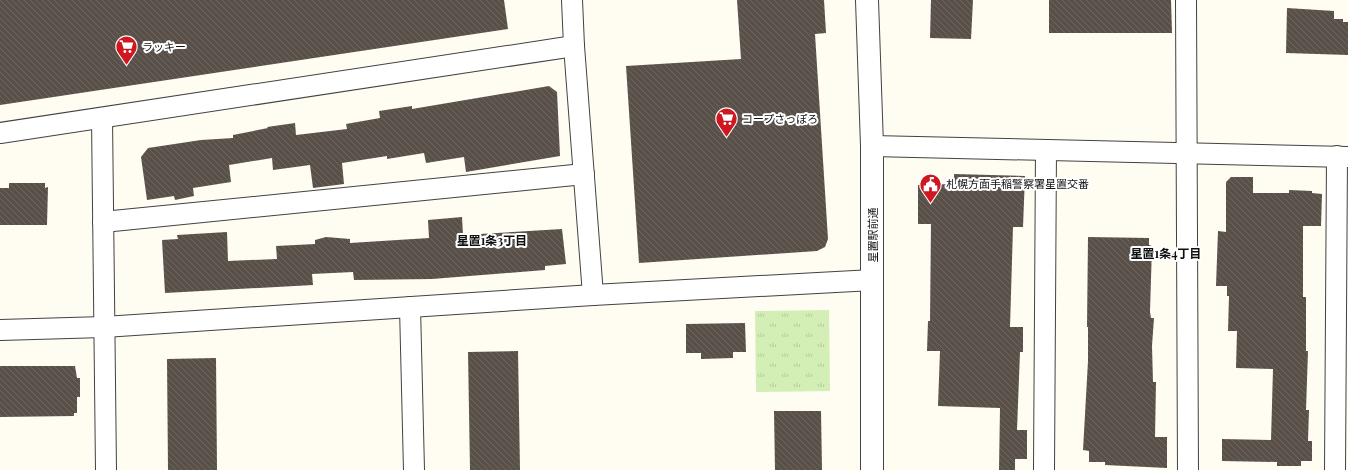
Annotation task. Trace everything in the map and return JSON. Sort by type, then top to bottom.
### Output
[{"type":"street","points":[[572,0],[574,46],[593,295]]},
{"type":"street","name":"星置駅前通","points":[[867,0],[872,146],[872,470]]},
{"type":"street","points":[[1186,0],[1185,153],[1188,470]]},
{"type":"street","points":[[0,133],[574,46]]},
{"type":"street","points":[[102,118],[106,470]]},
{"type":"street","points":[[872,146],[1342,156],[1335,470]]},
{"type":"street","points":[[1044,470],[1046,150]]},
{"type":"street","points":[[103,222],[584,174]]},
{"type":"street","points":[[0,330],[104,327],[593,295],[873,280]]},
{"type":"street","points":[[410,307],[414,470]]},
{"type":"green space","points":[[829,310],[830,391],[756,392],[755,311]]},
{"type":"building","name":"ラッキー","points":[[0,0],[504,0],[508,29],[0,105]]},
{"type":"building","name":"コープさっぽろ","points":[[737,0],[824,0],[826,33],[815,34],[828,239],[825,247],[817,251],[639,263],[626,66],[741,59]]},
{"type":"building","points":[[931,0],[973,0],[971,39],[930,38]]},
{"type":"building","points":[[1049,0],[1171,0],[1172,33],[1049,33]]},
{"type":"building","points":[[1287,8],[1334,11],[1334,19],[1343,19],[1343,22],[1348,22],[1348,55],[1286,53]]},
{"type":"building","points":[[549,86],[557,92],[560,156],[466,172],[464,157],[426,163],[424,153],[387,159],[387,156],[342,163],[344,184],[313,188],[310,165],[273,170],[272,158],[229,165],[231,182],[193,188],[194,196],[175,200],[174,196],[147,200],[141,157],[148,148],[201,140],[233,138],[233,135],[268,128],[267,127],[295,123],[296,135],[347,129],[346,124],[380,118],[379,111],[412,106],[412,109]]},
{"type":"building","points":[[954,174],[1025,176],[1023,227],[1013,227],[1010,327],[1023,327],[1023,352],[1020,352],[1017,430],[1027,430],[1027,459],[1015,459],[1015,470],[999,470],[1000,408],[938,406],[940,351],[927,351],[928,321],[930,321],[931,224],[918,224],[918,185],[954,184]]},
{"type":"building","points":[[1231,177],[1253,177],[1253,193],[1289,193],[1289,190],[1312,191],[1312,193],[1322,194],[1321,226],[1303,226],[1303,297],[1306,297],[1306,351],[1308,351],[1306,410],[1309,410],[1308,441],[1312,441],[1312,461],[1301,461],[1301,466],[1277,466],[1277,462],[1222,461],[1222,439],[1271,440],[1273,369],[1236,368],[1237,331],[1228,331],[1229,296],[1227,296],[1227,286],[1216,286],[1218,231],[1226,232],[1226,182]]},
{"type":"building","points":[[9,183],[45,183],[45,188],[48,187],[47,225],[0,225],[0,188],[9,188]]},
{"type":"building","points":[[462,217],[463,235],[562,229],[566,264],[545,266],[545,270],[432,279],[354,280],[353,272],[312,274],[313,285],[165,293],[162,240],[178,239],[177,235],[227,232],[228,261],[277,259],[276,246],[315,244],[315,240],[326,237],[350,239],[350,243],[429,238],[428,220]]},
{"type":"building","points":[[1088,237],[1149,238],[1149,245],[1152,246],[1150,312],[1151,318],[1154,318],[1152,346],[1153,382],[1156,382],[1155,437],[1167,437],[1167,468],[1105,465],[1105,462],[1089,462],[1089,451],[1083,450],[1088,361]]},
{"type":"building","points":[[745,323],[746,352],[733,352],[733,358],[701,359],[701,353],[686,353],[686,324]]},
{"type":"building","points":[[518,351],[520,470],[470,470],[468,352]]},
{"type":"building","points":[[216,358],[217,470],[168,470],[167,359]]},
{"type":"building","points":[[0,366],[75,366],[77,378],[80,378],[80,397],[77,397],[77,413],[74,413],[74,416],[0,417]]},
{"type":"building","points":[[774,411],[821,411],[822,470],[775,470]]},
{"type":"place","name":"ラッキー","points":[[127,66]]},
{"type":"place","name":"コープさっぽろ","points":[[726,138]]},
{"type":"place","name":"札幌方面手稲警察署星置交番","points":[[930,204]]},
{"type":"district","name":"星置1条3丁目","points":[[492,241]]},
{"type":"district","name":"星置1条4丁目","points":[[1166,254]]}]
